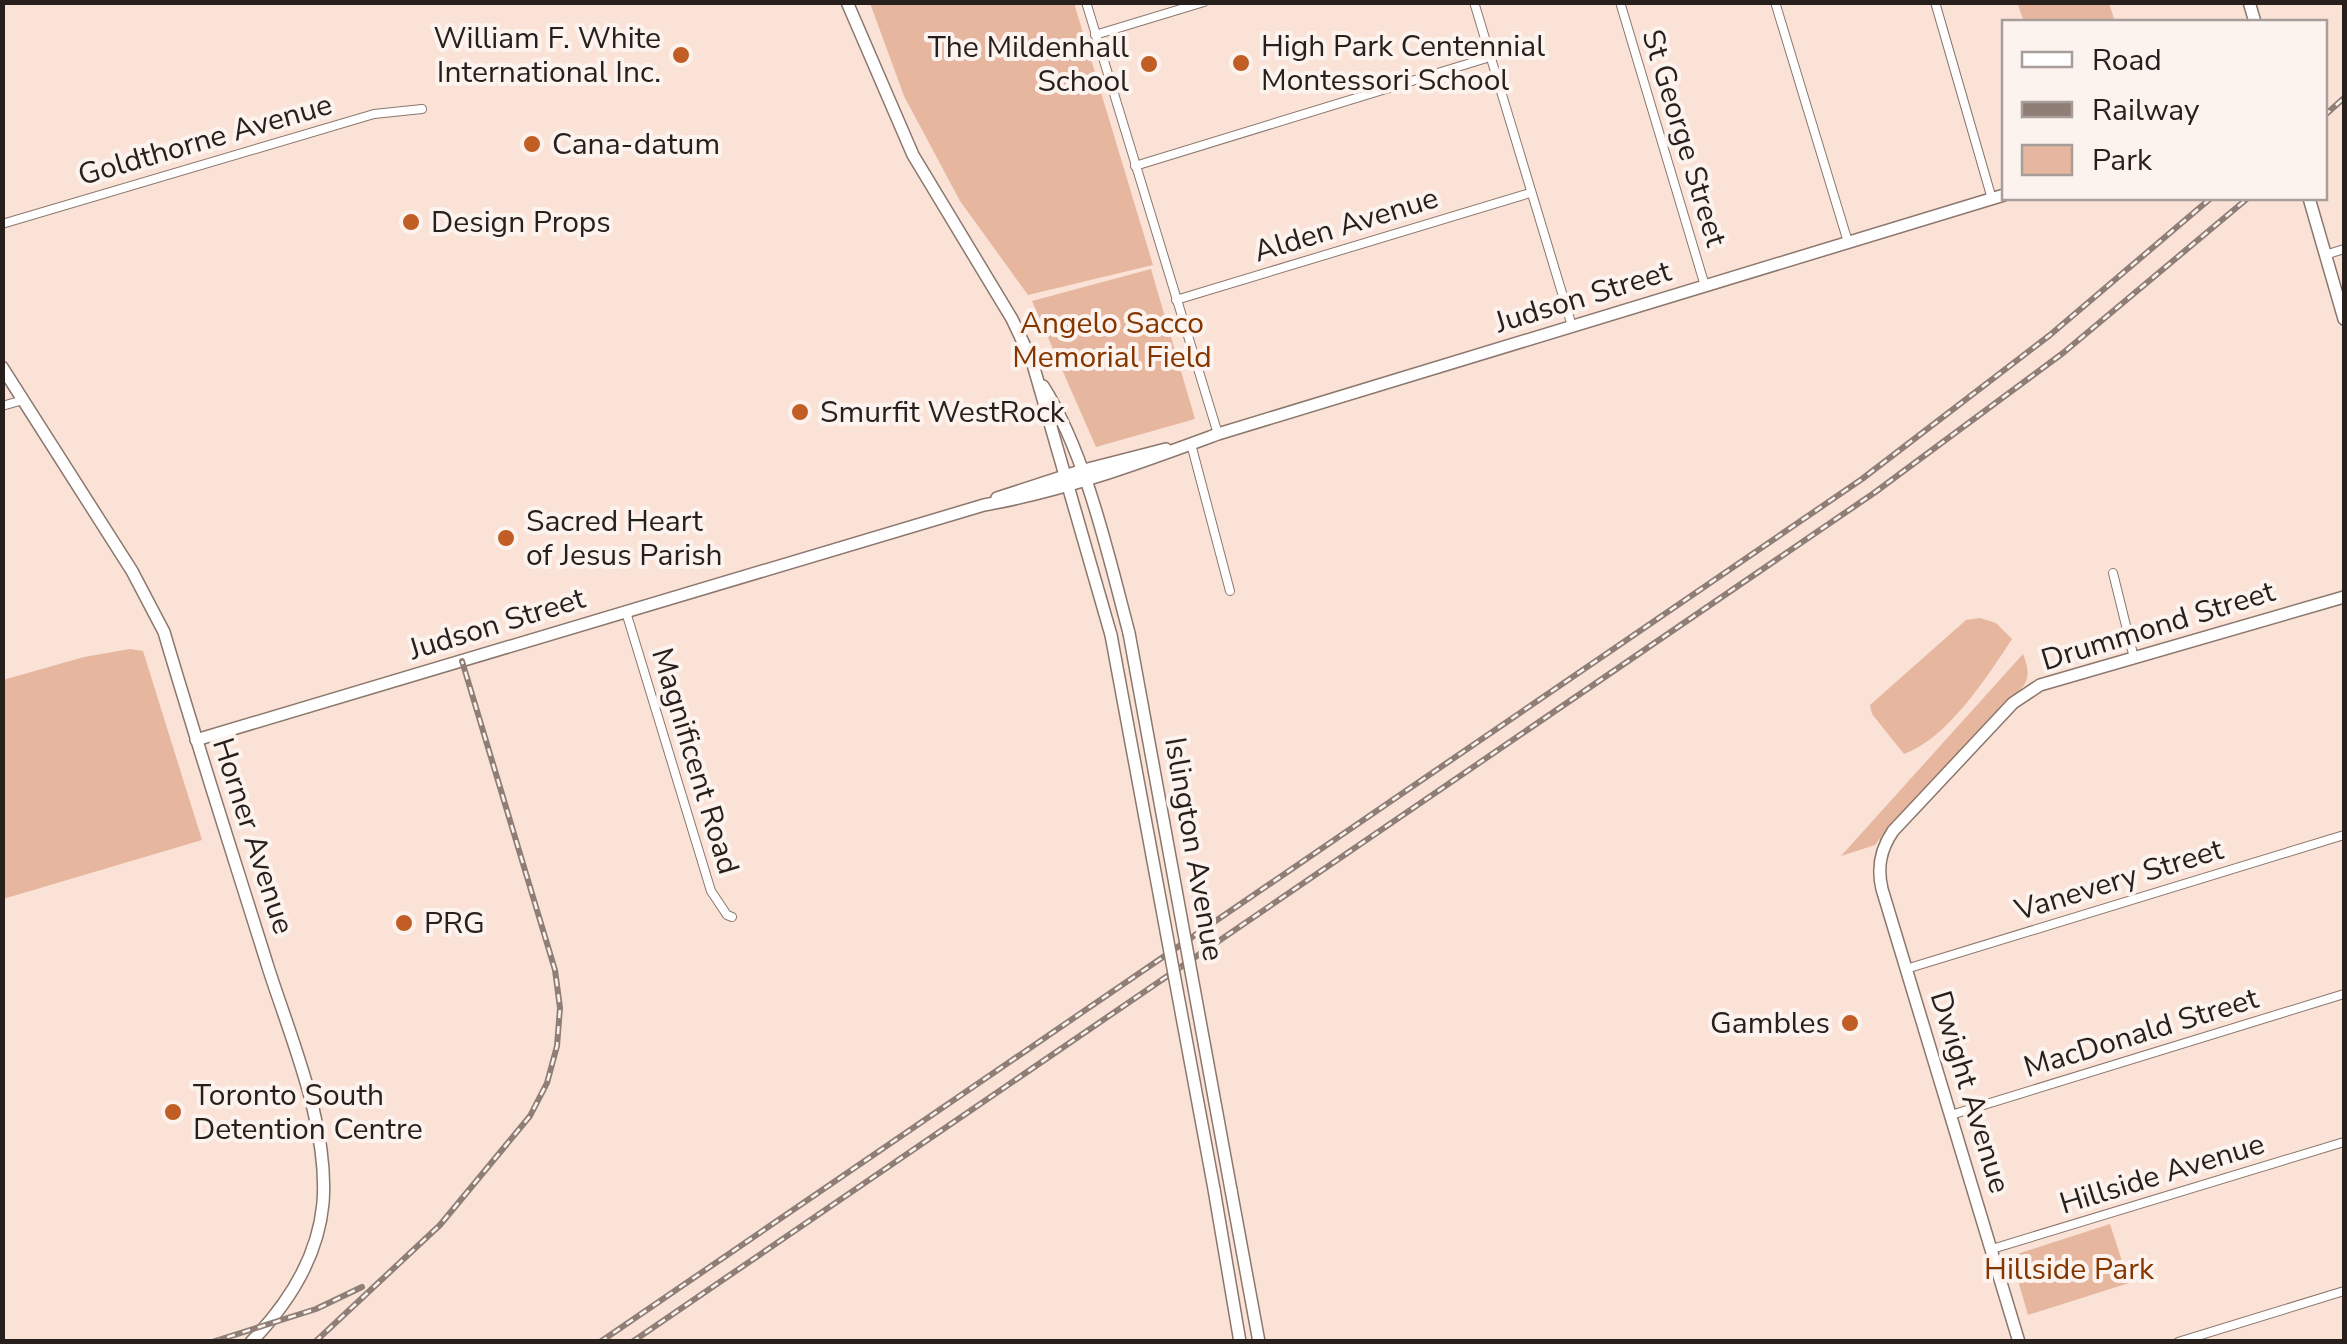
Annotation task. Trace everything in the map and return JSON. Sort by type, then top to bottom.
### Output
[{"type":"main road","name":"Islington Avenue","points":[[847,2],[913,156],[1012,319],[1038,378],[1064,420],[1082,476],[1129,633],[1259,1342]]},
{"type":"main road","name":"Judson Street","points":[[196,740],[1082,476],[1149,451],[1178,448],[1998,197]]},
{"type":"main road","points":[[2310,200],[2344,319]]},
{"type":"main road","name":"Horner Avenue","points":[[2,367],[159,619],[321,1144],[322,1206],[311,1253],[281,1309],[251,1342]]},
{"type":"main road","name":"Islington Avenue","points":[[1038,378],[1047,422],[1111,635],[1240,1342]]},
{"type":"main road","name":"Drummond Street","points":[[1881,857],[1893,832],[2013,703],[2040,686],[2344,598]]},
{"type":"main road","name":"Dwight Avenue","points":[[1881,857],[1880,881],[2019,1342]]},
{"type":"street","points":[[1086,2],[1218,434]]},
{"type":"street","points":[[1095,35],[1204,2]]},
{"type":"street","points":[[1474,2],[1572,326]]},
{"type":"street","name":"St George Street","points":[[1620,2],[1705,286]]},
{"type":"street","points":[[1775,2],[1848,242]]},
{"type":"street","points":[[1934,2],[1998,197]]},
{"type":"street","points":[[1135,166],[1490,57]]},
{"type":"street","name":"Goldthorne Avenue","points":[[2,224],[374,114],[422,109]]},
{"type":"street","name":"Alden Avenue","points":[[1176,300],[1530,193]]},
{"type":"street","points":[[2325,254],[2344,249]]},
{"type":"street","points":[[2,406],[24,400]]},
{"type":"street","points":[[1191,444],[1230,591]]},
{"type":"street","points":[[2113,573],[2134,658]]},
{"type":"street","name":"Magnificent Road","points":[[626,612],[711,891],[732,917]]},
{"type":"street","name":"Vanevery Street","points":[[1906,969],[2344,835]]},
{"type":"street","name":"MacDonald Street","points":[[1950,1115],[2344,994]]},
{"type":"street","name":"Hillside Avenue","points":[[1992,1250],[2344,1142]]},
{"type":"street","points":[[2178,1342],[2344,1291]]},
{"type":"green space","points":[[870,3],[1074,3],[1153,265],[1028,295],[960,201],[904,96]]},
{"type":"green space","points":[[2109,3],[2114,20],[2023,20],[2018,5]]},
{"type":"green space","name":"Angelo Sacco Memorial Field","points":[[1151,269],[1195,419],[1096,447],[1032,301]]},
{"type":"green space","points":[[1980,618],[1996,623],[2012,639],[1951,721],[1904,754],[1872,714],[1870,705],[1966,620]]},
{"type":"green space","points":[[130,649],[143,651],[202,840],[3,899],[3,680],[84,657]]},
{"type":"green space","points":[[2023,654],[2028,674],[2021,689],[1893,821],[1875,845],[1841,856]]},
{"type":"green space","name":"Hillside Park","points":[[2110,1224],[2129,1283],[2028,1315],[2011,1256]]},
{"type":"railway","points":[[2327,113],[2344,98]]},
{"type":"railway","points":[[600,1342],[1862,479],[2050,335],[2209,200]]},
{"type":"railway","points":[[632,1342],[1874,493],[2063,353],[2246,200]]},
{"type":"railway","points":[[315,1342],[440,1225],[530,1116],[547,1083],[557,1046],[560,1008],[555,970],[462,661]]},
{"type":"railway","points":[[212,1342],[316,1309],[362,1287]]},
{"type":"place","name":"William F. White International Inc.","points":[[681,55]]},
{"type":"place","name":"High Park Centennial Montessori School","points":[[1241,63]]},
{"type":"place","name":"The Mildenhall School","points":[[1149,64]]},
{"type":"place","name":"Cana-datum","points":[[532,144]]},
{"type":"place","name":"Design Props","points":[[411,222]]},
{"type":"place","name":"Smurfit WestRock","points":[[800,412]]},
{"type":"place","name":"Sacred Heart of Jesus Parish","points":[[506,538]]},
{"type":"place","name":"PRG","points":[[404,923]]},
{"type":"place","name":"Gambles","points":[[1850,1023]]},
{"type":"place","name":"Toronto South Detention Centre","points":[[173,1112]]}]
